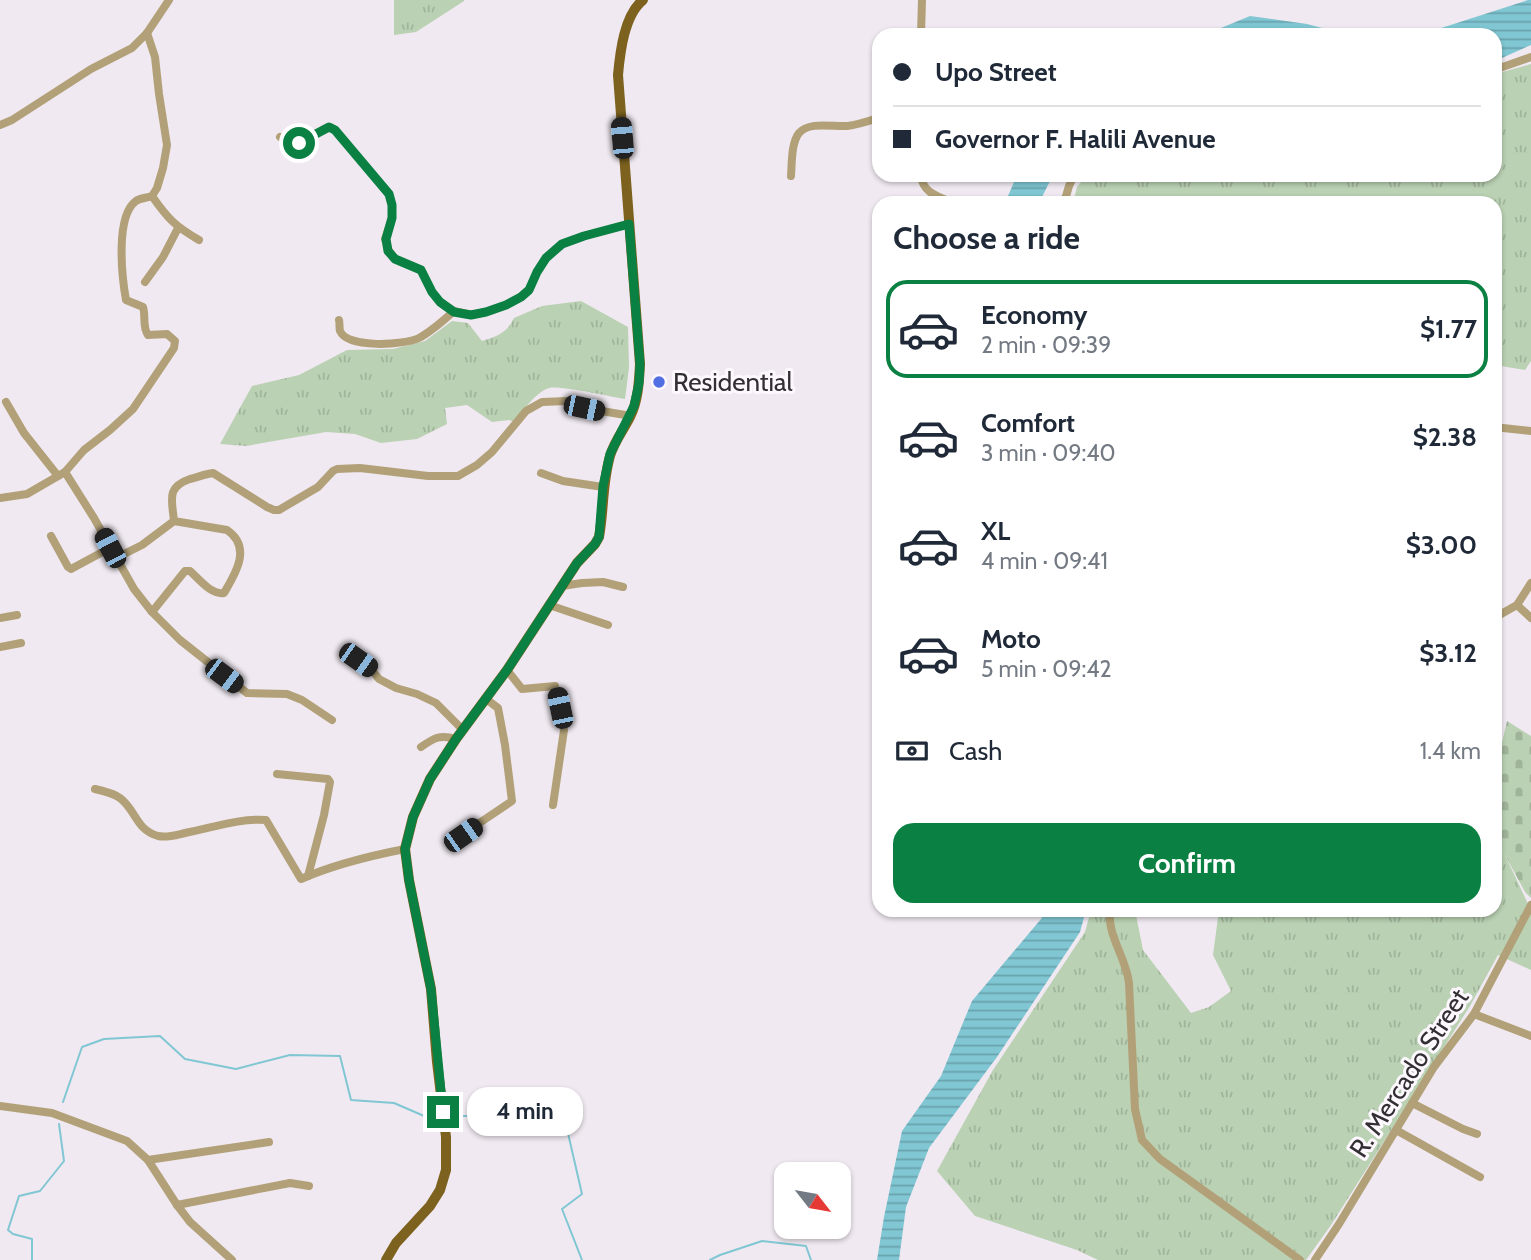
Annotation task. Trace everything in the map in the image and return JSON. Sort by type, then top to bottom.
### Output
[{"type":"main road","points":[[386,1260],[396,1243],[430,1206],[440,1190],[446,1170],[446,1137],[431,989],[405,849],[413,817],[430,779],[462,729],[507,670],[577,563],[599,537],[603,486],[610,454],[631,416],[638,395],[640,364],[618,75],[624,36],[634,9],[643,0]]},
{"type":"street","points":[[0,125],[91,69],[132,48],[147,33],[169,0]]},
{"type":"street","points":[[921,28],[922,0]]},
{"type":"street","points":[[0,498],[27,494],[62,474],[84,450],[133,408],[174,348],[175,341],[167,334],[148,335],[145,331],[143,307],[126,300],[123,286],[121,248],[128,213],[133,204],[152,196],[157,188],[167,145],[155,57],[147,33]]},
{"type":"street","points":[[1502,67],[1531,57]]},
{"type":"street","points":[[791,176],[794,146],[800,132],[807,128],[848,126],[872,120]]},
{"type":"street","points":[[280,137],[293,146],[329,127],[335,130],[389,194],[392,218],[386,239],[388,251],[395,259],[421,270],[432,292],[454,312],[471,315],[506,305],[529,290],[546,258],[562,244],[629,224]]},
{"type":"street","points":[[922,182],[925,189],[938,196]]},
{"type":"street","points":[[152,196],[178,228],[199,240]]},
{"type":"street","points":[[145,282],[163,257],[178,228]]},
{"type":"street","points":[[339,320],[341,331],[347,338],[369,344],[393,344],[416,339],[454,312]]},
{"type":"street","points":[[6,401],[24,433],[62,474],[94,518],[134,589],[180,640],[247,693],[287,694],[302,700],[332,720]]},
{"type":"street","points":[[174,522],[171,496],[174,488],[182,482],[207,474],[213,473],[267,507],[279,510],[318,486],[337,469],[360,468],[428,476],[458,476],[477,466],[526,411],[542,402],[567,401],[584,408],[631,416]]},
{"type":"street","points":[[1502,428],[1531,430]]},
{"type":"street","points":[[541,473],[563,481],[603,486]]},
{"type":"street","points":[[116,558],[142,545],[174,522],[227,530],[239,543],[240,565],[224,593],[213,592],[190,571],[186,571],[152,612]]},
{"type":"street","points":[[51,536],[71,569],[110,548]]},
{"type":"street","points":[[562,586],[603,582],[623,587]]},
{"type":"street","points":[[1502,613],[1517,605],[1531,583]]},
{"type":"street","points":[[549,605],[608,625]]},
{"type":"street","points":[[1517,605],[1531,618]]},
{"type":"street","points":[[0,618],[17,615]]},
{"type":"street","points":[[0,647],[21,643]]},
{"type":"street","points":[[358,660],[396,688],[436,703],[462,729]]},
{"type":"street","points":[[507,670],[522,689],[555,687],[564,730],[554,805]]},
{"type":"street","points":[[463,835],[512,801],[498,708],[486,699]]},
{"type":"street","points":[[421,747],[432,739],[444,736],[456,739]]},
{"type":"street","points":[[276,774],[328,779],[330,782],[324,815],[305,878]]},
{"type":"street","points":[[95,789],[119,797],[144,828],[160,836],[167,837],[247,820],[266,820],[305,878]]},
{"type":"street","points":[[305,878],[361,858],[405,849]]},
{"type":"street","name":"R. Mercado Street","points":[[1315,1260],[1412,1102],[1474,1014],[1531,905]]},
{"type":"street","points":[[1109,917],[1110,929],[1127,968],[1135,1109],[1142,1140],[1160,1159],[1300,1260]]},
{"type":"street","points":[[1474,1014],[1531,1036]]},
{"type":"street","points":[[1412,1102],[1462,1129],[1477,1134]]},
{"type":"street","points":[[0,1106],[52,1113],[127,1141],[148,1160],[190,1222],[232,1260]]},
{"type":"street","points":[[1396,1130],[1480,1177]]},
{"type":"street","points":[[148,1160],[269,1142]]},
{"type":"street","points":[[177,1205],[290,1183],[309,1186]]},
{"type":"green space","points":[[394,0],[464,1],[416,32],[394,35]]},
{"type":"green space","points":[[1531,64],[1531,361],[1525,370],[1502,366],[1502,196],[1075,196],[1081,182],[1502,182],[1502,72]]},
{"type":"green space","points":[[581,301],[628,327],[629,367],[625,399],[549,388],[534,398],[514,422],[492,422],[467,405],[445,408],[447,424],[417,439],[381,443],[355,434],[326,432],[246,446],[220,444],[252,386],[299,375],[347,350],[393,349],[425,341],[452,321],[468,323],[482,341],[501,333],[514,318],[542,306]]},
{"type":"green space","points":[[1507,721],[1531,736],[1531,898],[1502,853],[1502,743]]},
{"type":"green space","points":[[1502,853],[1531,906],[1531,970],[1498,955],[1470,1006],[1306,1260],[1098,1260],[1077,1250],[975,1216],[937,1171],[993,1070],[1085,932],[1089,917],[1136,917],[1143,950],[1191,1013],[1209,1007],[1231,991],[1213,955],[1218,917],[1502,917]]},
{"type":"water","points":[[1531,0],[1531,45],[1502,58],[1502,28],[1441,28]]},
{"type":"water","points":[[1250,16],[1322,28],[1221,28]]},
{"type":"water","points":[[1014,182],[1050,182],[1042,196],[1008,196]]},
{"type":"water","points":[[1084,917],[1080,932],[997,1057],[929,1148],[906,1207],[899,1260],[877,1260],[902,1131],[941,1076],[972,1001],[1041,919]]},
{"type":"waterway","points":[[63,1102],[82,1047],[104,1039],[160,1036],[185,1059],[236,1069],[290,1055],[340,1056],[351,1100],[394,1103],[431,1119]]},
{"type":"waterway","points":[[452,1116],[564,1116],[582,1194],[562,1209],[582,1260]]},
{"type":"waterway","points":[[32,1260],[32,1239],[8,1230],[19,1196],[40,1191],[64,1161],[59,1124]]},
{"type":"waterway","points":[[710,1260],[762,1241],[806,1246],[811,1260]]},
{"type":"place","name":"Residential","points":[[659,382]]},
{"type":"route","points":[[299,143],[329,127],[335,130],[389,194],[392,218],[386,239],[388,251],[395,259],[421,270],[432,292],[454,312],[471,315],[506,305],[529,290],[546,258],[562,244],[629,224],[640,364],[638,395],[631,416],[610,454],[603,486],[599,537],[577,563],[507,670],[462,729],[430,779],[413,817],[405,849],[431,989],[443,1112]]}]
